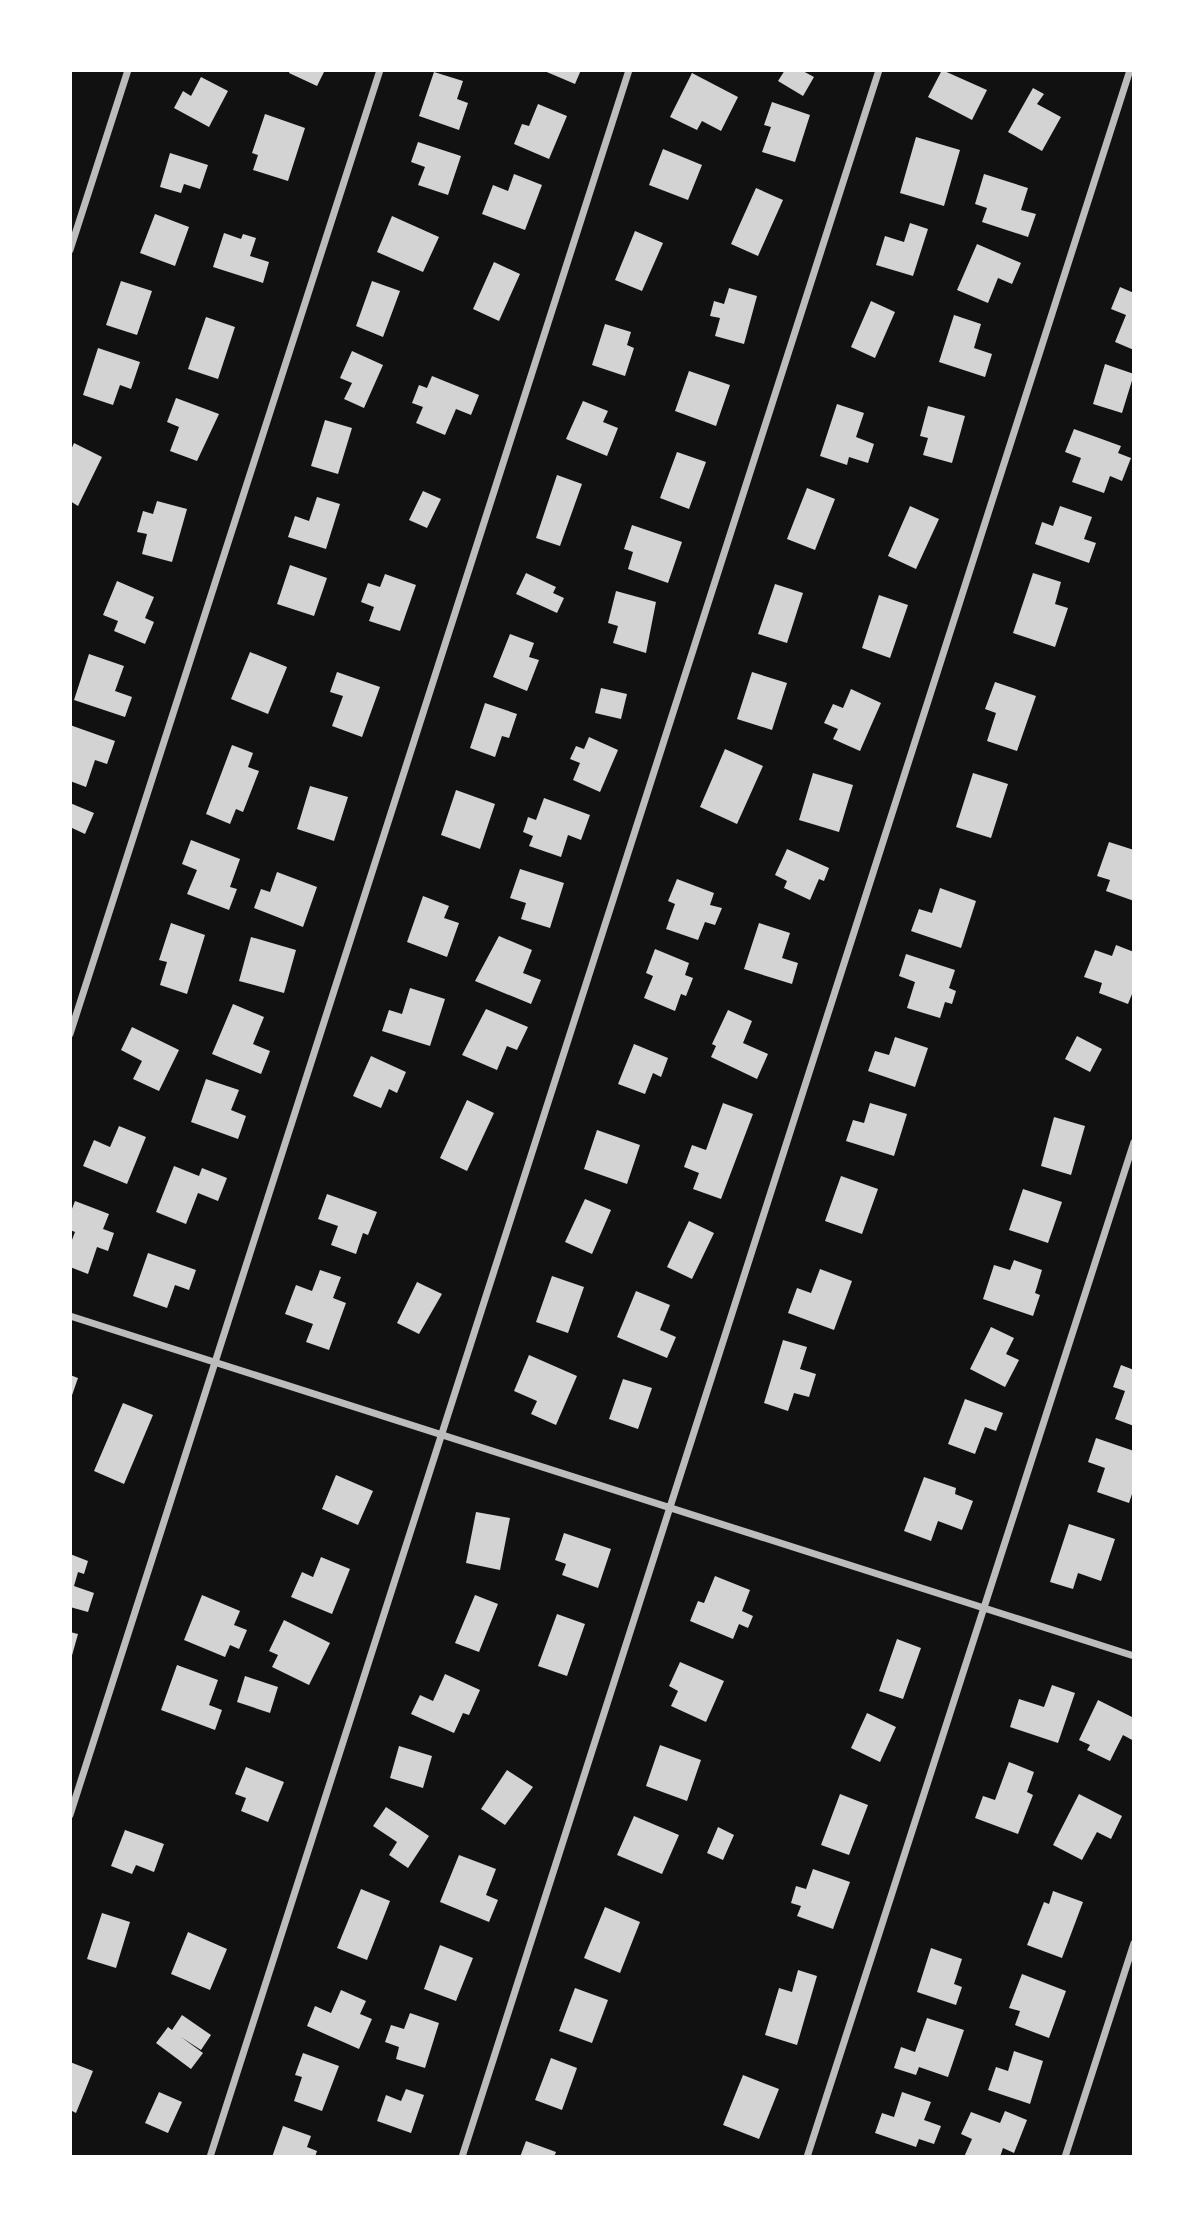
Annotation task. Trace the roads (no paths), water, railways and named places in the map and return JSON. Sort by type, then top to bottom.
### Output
[{"type":"street","points":[[70,250],[128,70]]},
{"type":"street","points":[[70,1034],[380,70]]},
{"type":"street","points":[[70,1815],[629,70]]},
{"type":"street","points":[[211,2157],[879,70]]},
{"type":"street","points":[[462,2157],[1130,70]]},
{"type":"street","points":[[807,2157],[1134,1142]]},
{"type":"street","points":[[70,1316],[1134,1656]]},
{"type":"street","points":[[1065,2157],[1134,1943]]}]
